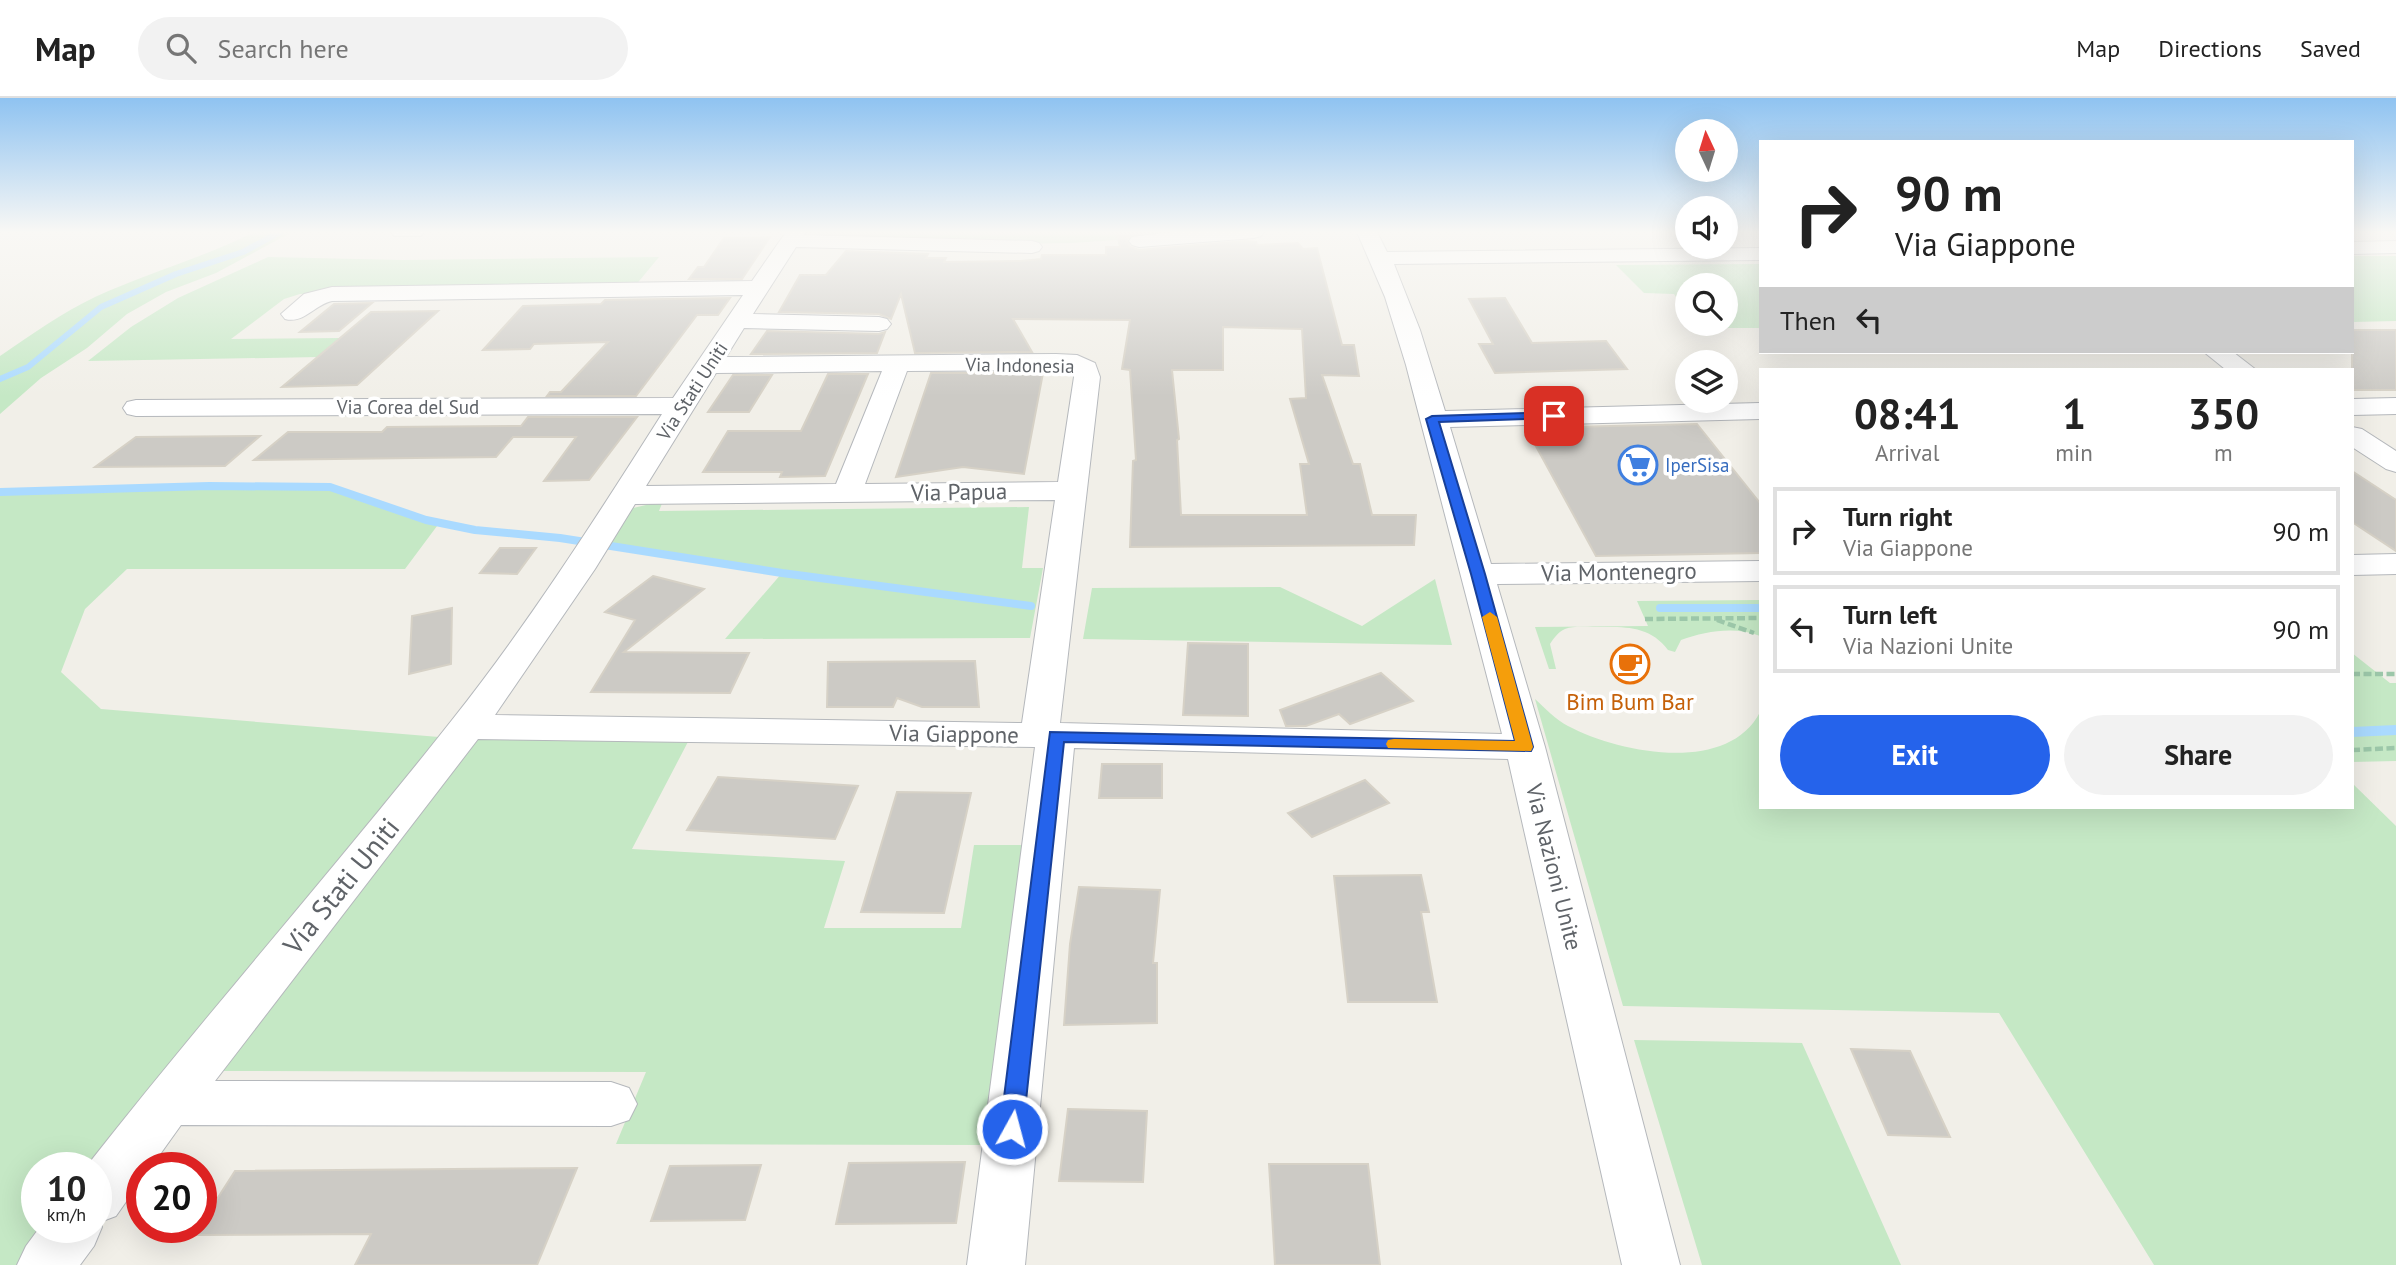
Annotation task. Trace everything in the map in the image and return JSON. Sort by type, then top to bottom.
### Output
[{"type":"street","name":"Via Nazioni Unite","points":[[1390,286],[1403,318],[1478,574],[1525,747],[1651,1265]]},
{"type":"street","points":[[293,314],[312,299],[332,294],[759,288]]},
{"type":"street","name":"Via Stati Uniti","points":[[112,1177],[167,1103],[467,727],[579,569],[759,288]]},
{"type":"street","points":[[737,321],[879,324]]},
{"type":"street","points":[[2219,354],[2240,368]]},
{"type":"street","name":"Via Indonesia","points":[[708,365],[1056,362],[1082,366],[1087,377],[1070,491],[996,1265]]},
{"type":"street","points":[[847,493],[897,364]]},
{"type":"street","name":"Via Corea del Sud","points":[[136,408],[681,406]]},
{"type":"street","points":[[2354,407],[2396,406]]},
{"type":"street","points":[[1432,419],[1759,411]]},
{"type":"street","points":[[2354,436],[2396,463]]},
{"type":"street","name":"Via Papua","points":[[620,506],[847,493],[1070,491]]},
{"type":"street","points":[[2354,565],[2396,564]]},
{"type":"street","name":"Via Montenegro","points":[[1478,574],[1759,571]]},
{"type":"street","name":"Via Giappone","points":[[467,727],[1525,747]]},
{"type":"street","points":[[167,1103],[611,1104]]},
{"type":"street","points":[[46,1265],[62,1243]]},
{"type":"path","points":[[1713,618],[1754,634]]},
{"type":"path","points":[[1645,619],[1759,618]]},
{"type":"path","points":[[2354,674],[2396,674]]},
{"type":"path","points":[[2354,750],[2396,748]]},
{"type":"green space","points":[[120,286],[181,286],[127,314],[87,348],[41,378],[0,414],[0,356],[95,297]]},
{"type":"green space","points":[[203,286],[616,286],[300,294],[284,299],[231,339],[341,338],[319,357],[88,361],[131,327],[178,298]]},
{"type":"green space","points":[[1637,286],[1675,286],[1674,294],[1644,293]]},
{"type":"green space","points":[[1738,286],[1759,286],[1759,328],[1738,328]]},
{"type":"green space","points":[[2354,286],[2396,286],[2396,321],[2354,322]]},
{"type":"green space","points":[[302,485],[330,487],[373,503],[440,522],[405,569],[127,569],[85,609],[61,672],[101,709],[439,737],[252,964],[106,1152],[21,1152],[21,1243],[34,1243],[17,1265],[0,1265],[0,492]]},
{"type":"green space","points":[[663,501],[659,511],[1029,507],[1022,568],[1043,568],[1030,638],[725,639],[782,573],[609,545],[629,509]]},
{"type":"green space","points":[[1435,579],[1452,645],[1083,639],[1092,588],[1280,587],[1362,626]]},
{"type":"green space","points":[[1759,600],[1759,636],[1731,630],[1710,632],[1681,640],[1675,652],[1668,650],[1644,631],[1614,627],[1571,627],[1558,633],[1550,644],[1556,669],[1549,669],[1535,627],[1648,626],[1637,601]]},
{"type":"green space","points":[[2354,655],[2390,683],[2396,683],[2396,761],[2354,762]]},
{"type":"green space","points":[[1535,699],[1564,723],[1590,736],[1643,750],[1671,753],[1699,751],[1724,745],[1745,732],[1759,713],[1759,809],[2354,809],[2354,785],[2396,826],[2396,1265],[2154,1265],[1999,1013],[1623,1006]]},
{"type":"green space","points":[[468,738],[690,738],[632,849],[845,861],[824,928],[961,928],[974,845],[1024,845],[986,1145],[616,1144],[646,1072],[219,1071]]},
{"type":"green space","points":[[1634,1040],[1802,1043],[1901,1265],[1702,1265]]},
{"type":"building","points":[[793,286],[1327,286],[1342,345],[1354,345],[1359,376],[1322,375],[1353,464],[1360,464],[1372,515],[1416,515],[1414,545],[1130,547],[1133,461],[1136,460],[1130,370],[1122,369],[1130,320],[1013,319],[1032,352],[915,353],[901,294],[891,319],[879,314],[779,312]],"holes":[[[1223,327],[1302,329],[1306,398],[1290,399],[1309,464],[1300,464],[1307,515],[1181,515],[1179,439],[1172,370],[1223,370]]]},
{"type":"building","points":[[730,298],[718,315],[697,315],[636,396],[547,396],[550,392],[561,392],[608,342],[534,344],[530,349],[483,350],[523,306],[601,304],[605,300]]},
{"type":"building","points":[[1505,298],[1532,343],[1606,341],[1627,369],[1495,373],[1479,344],[1493,344],[1469,299]]},
{"type":"building","points":[[372,303],[339,331],[300,332],[334,304]]},
{"type":"building","points":[[438,311],[357,385],[282,387],[371,312]]},
{"type":"building","points":[[2354,330],[2396,330],[2396,390],[2354,390]]},
{"type":"building","points":[[767,331],[885,332],[877,353],[751,354]]},
{"type":"building","points":[[931,373],[1043,373],[1024,474],[963,467],[896,477]]},
{"type":"building","points":[[828,374],[868,374],[825,476],[780,477],[782,472],[703,472],[728,431],[801,431]]},
{"type":"building","points":[[733,375],[772,375],[749,412],[708,412]]},
{"type":"building","points":[[528,417],[637,417],[589,480],[544,481],[576,437],[513,437],[496,457],[254,460],[288,432],[382,432],[387,427],[521,426]]},
{"type":"building","name":"IperSisa","points":[[1697,424],[1759,502],[1759,553],[1596,556],[1526,428]]},
{"type":"building","points":[[260,436],[225,466],[95,467],[136,437]]},
{"type":"building","points":[[2354,472],[2396,500],[2396,551],[2354,523]]},
{"type":"building","points":[[500,548],[536,548],[517,574],[480,573]]},
{"type":"building","points":[[653,576],[704,589],[624,652],[749,653],[730,693],[591,692],[635,620],[605,612]]},
{"type":"building","points":[[452,608],[451,664],[409,674],[412,616]]},
{"type":"building","points":[[1188,643],[1248,644],[1248,716],[1183,715]]},
{"type":"building","points":[[975,661],[979,707],[922,707],[897,698],[893,707],[827,707],[828,662]]},
{"type":"building","points":[[1381,673],[1413,701],[1350,724],[1339,714],[1306,726],[1286,726],[1280,710]]},
{"type":"building","points":[[1102,764],[1162,764],[1162,798],[1099,798]]},
{"type":"building","points":[[718,777],[858,786],[835,839],[687,830]]},
{"type":"building","points":[[1365,780],[1389,803],[1312,837],[1288,813]]},
{"type":"building","points":[[897,792],[971,793],[944,913],[861,912]]},
{"type":"building","points":[[1421,875],[1429,912],[1421,912],[1437,1002],[1348,1002],[1334,876]]},
{"type":"building","points":[[1079,887],[1160,890],[1153,963],[1157,963],[1157,1023],[1064,1025],[1070,944]]},
{"type":"building","points":[[1851,1049],[1910,1051],[1950,1137],[1888,1135]]},
{"type":"building","points":[[1068,1109],[1147,1111],[1143,1182],[1059,1181]]},
{"type":"building","points":[[965,1162],[956,1223],[836,1224],[849,1163]]},
{"type":"building","points":[[1269,1164],[1368,1164],[1380,1265],[1275,1265]]},
{"type":"building","points":[[761,1165],[745,1220],[651,1221],[670,1166]]},
{"type":"building","points":[[577,1168],[537,1265],[355,1265],[371,1234],[217,1235],[217,1199],[235,1171]]},
{"type":"waterway","points":[[0,379],[28,367],[101,307],[148,286]]},
{"type":"waterway","points":[[0,492],[209,486],[330,487],[426,520],[475,530],[560,538],[782,573],[1031,606]]},
{"type":"waterway","points":[[1660,608],[1759,608]]},
{"type":"waterway","points":[[2354,732],[2396,730]]},
{"type":"slow traffic","points":[[1394,744],[1525,747],[1490,617]]},
{"type":"place","name":"IperSisa","points":[[1638,465]]},
{"type":"place","name":"Bim Bum Bar","points":[[1630,664]]},
{"type":"route","points":[[1012,1129],[1056,736],[1525,747],[1432,419],[1554,416]]}]
